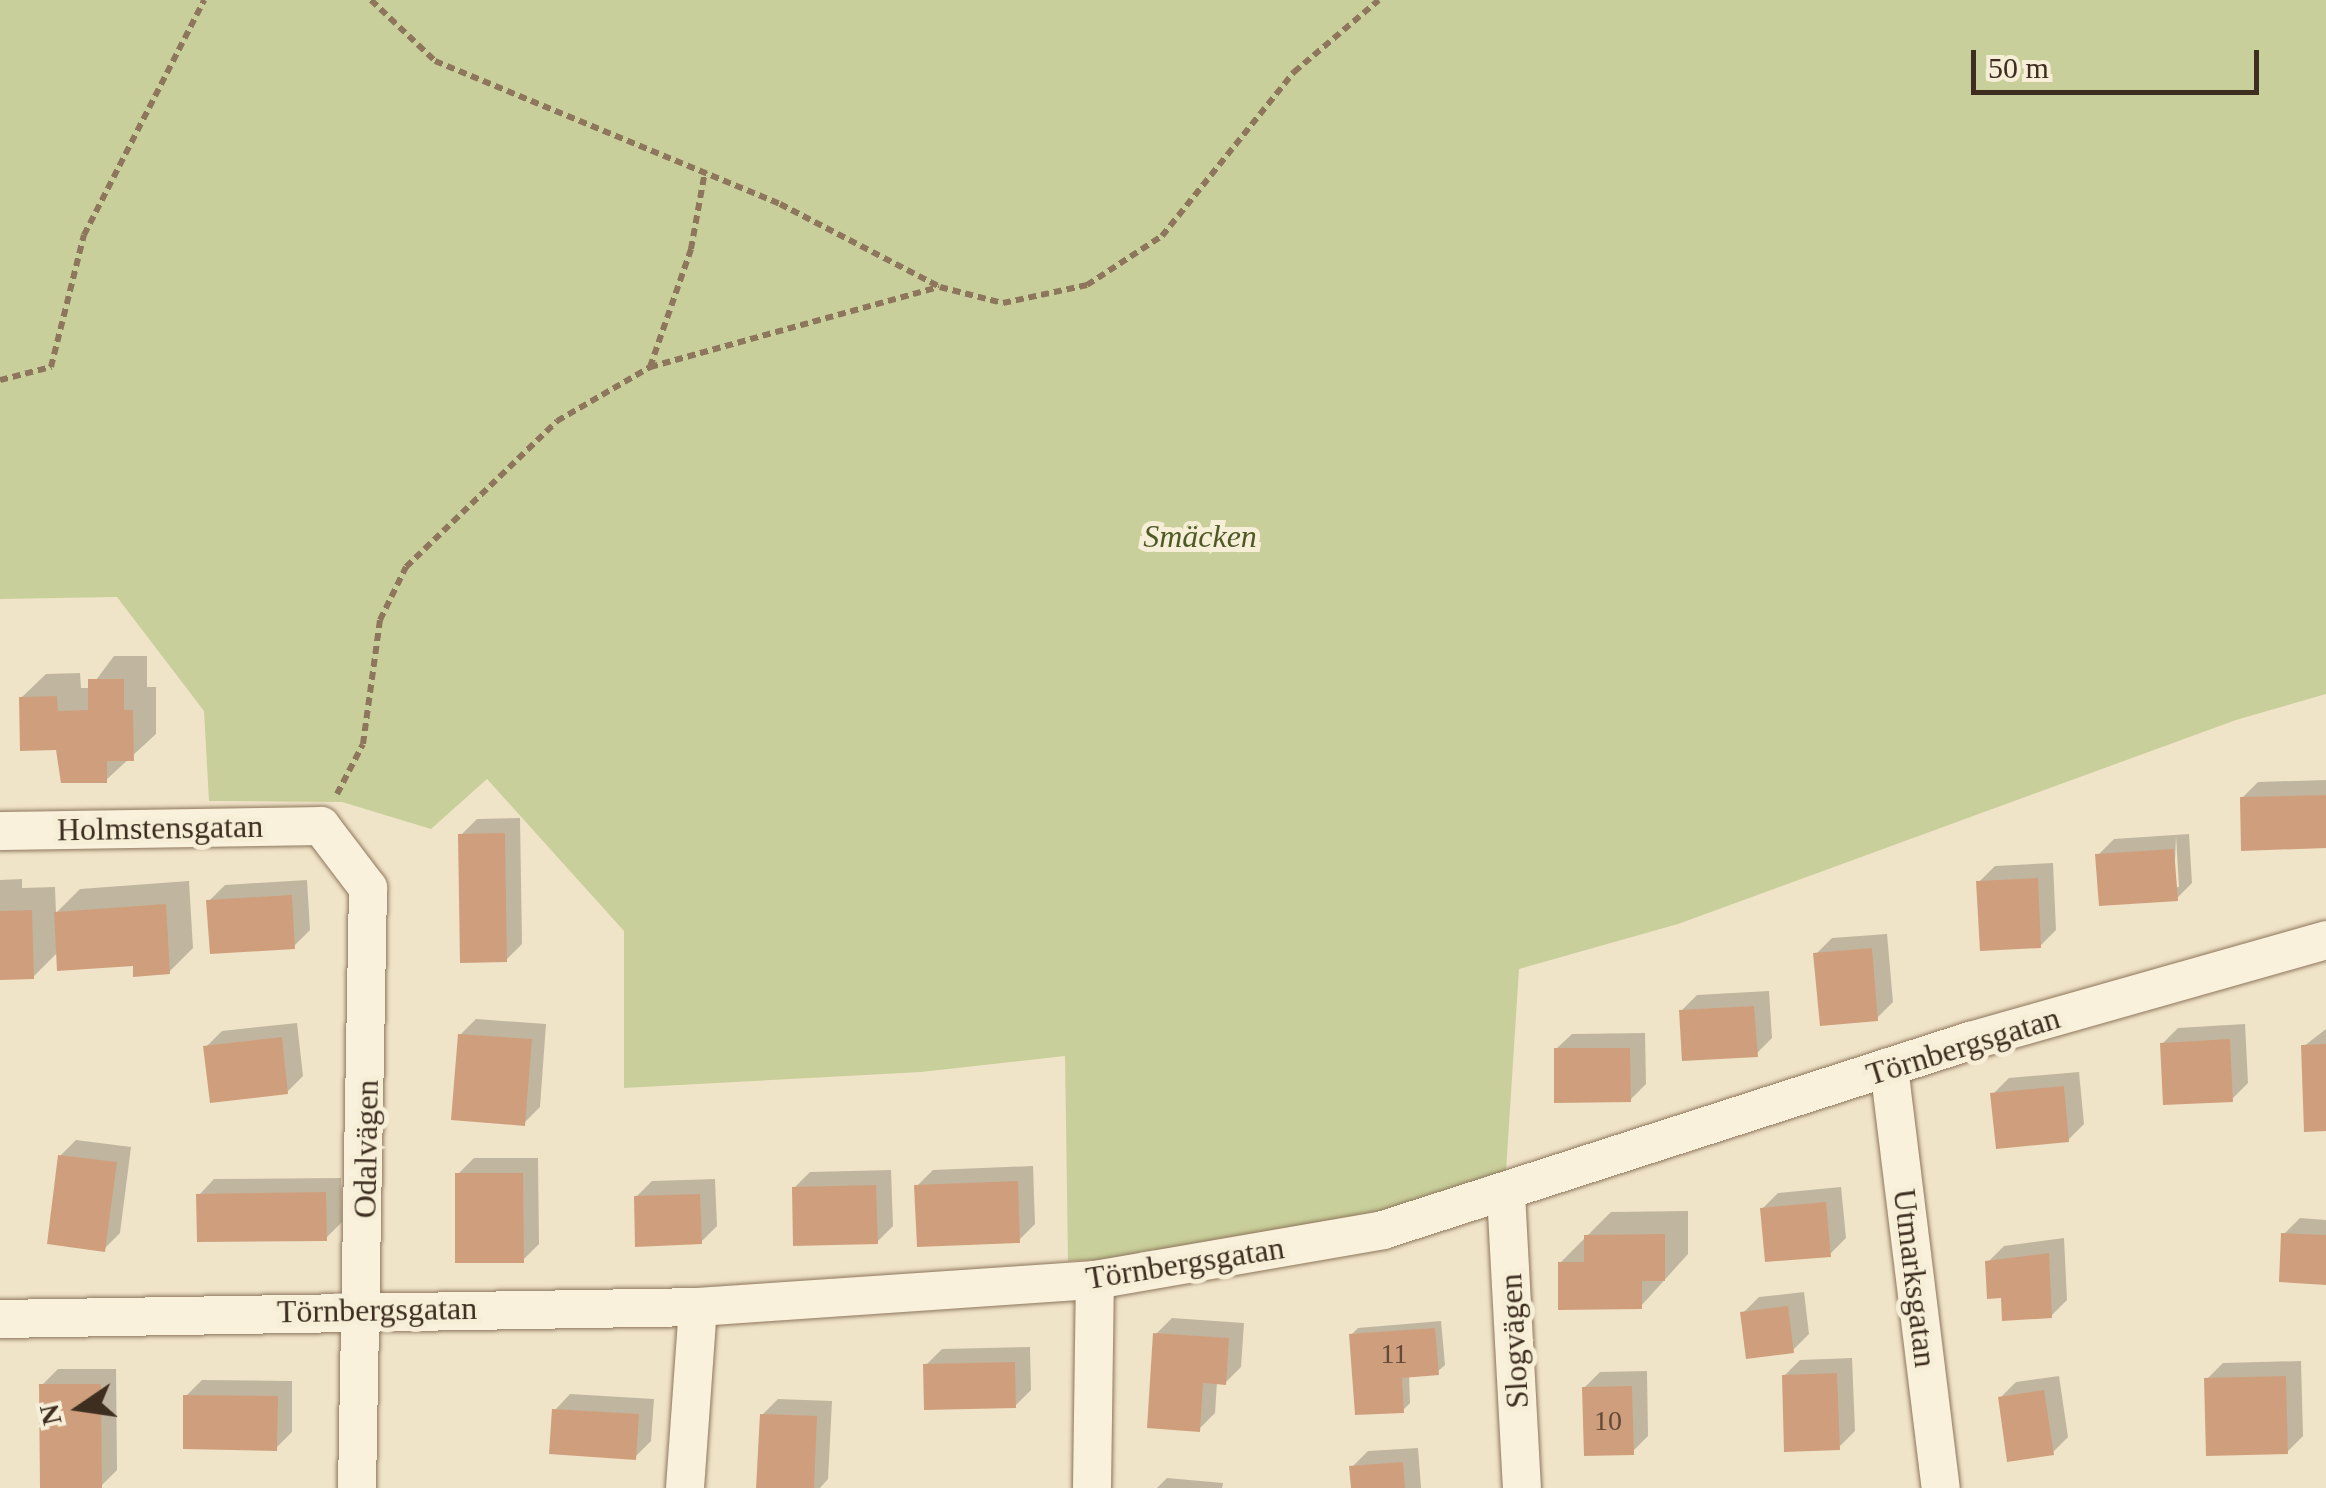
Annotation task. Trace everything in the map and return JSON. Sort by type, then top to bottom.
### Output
[{"type":"street","name":"Holmstensgatan","points":[[0,832],[321,826]]},
{"type":"street","name":"Odalvägen","points":[[321,826],[368,888],[364,1309],[357,1488]]},
{"type":"street","name":"Törnbergsgatan","points":[[0,1319],[364,1309],[698,1306],[1095,1280],[1383,1230],[1506,1194],[1889,1067],[2326,940]]},
{"type":"street","name":"Utmarksgatan","points":[[1889,1067],[1941,1488]]},
{"type":"street","name":"Slogvägen","points":[[1506,1194],[1522,1488]]},
{"type":"street","points":[[1092,1488],[1095,1280]]},
{"type":"street","points":[[685,1488],[698,1306]]},
{"type":"path","points":[[0,380],[51,368],[84,235],[204,0]]},
{"type":"path","points":[[371,0],[435,61],[705,171],[940,287],[1004,303],[1087,285],[1162,236],[1294,72],[1379,0]]},
{"type":"path","points":[[650,366],[690,249],[705,171]]},
{"type":"path","points":[[321,826],[362,744],[380,620],[406,567],[557,421],[650,366],[940,287]]},
{"type":"green space","name":"Smäcken","points":[[0,0],[2326,0],[2326,694],[2236,720],[1678,924],[1519,969],[1505,1187],[1147,1258],[1068,1261],[1065,1056],[921,1072],[624,1088],[624,931],[487,779],[431,829],[342,802],[209,801],[204,711],[117,597],[0,599]]},
{"type":"building","points":[[88,679],[124,679],[124,710],[133,710],[134,761],[107,761],[107,783],[61,783],[56,750],[20,751],[19,697],[57,696],[58,711],[88,710]]},
{"type":"building","points":[[2326,795],[2326,848],[2241,851],[2240,797]]},
{"type":"building","points":[[505,833],[507,962],[460,963],[458,834]]},
{"type":"building","points":[[2174,849],[2178,901],[2099,906],[2095,854]]},
{"type":"building","points":[[2038,878],[2041,948],[1980,951],[1976,881]]},
{"type":"building","points":[[292,895],[295,949],[210,954],[206,900]]},
{"type":"building","points":[[166,904],[170,974],[133,977],[133,966],[57,971],[54,912]]},
{"type":"building","points":[[32,910],[34,979],[0,980],[0,911]]},
{"type":"building","points":[[1872,948],[1878,1021],[1820,1026],[1813,953]]},
{"type":"building","points":[[1754,1006],[1758,1057],[1682,1061],[1679,1010]]},
{"type":"building","points":[[458,1034],[532,1039],[525,1126],[451,1120]]},
{"type":"building","points":[[282,1037],[288,1094],[210,1103],[203,1046]]},
{"type":"building","points":[[2230,1039],[2233,1102],[2163,1105],[2160,1043]]},
{"type":"building","points":[[2326,1044],[2326,1131],[2304,1132],[2301,1045]]},
{"type":"building","points":[[1554,1048],[1630,1048],[1631,1102],[1554,1103]]},
{"type":"building","points":[[2064,1086],[2069,1142],[1996,1149],[1990,1093]]},
{"type":"building","points":[[58,1155],[117,1162],[105,1252],[47,1244]]},
{"type":"building","points":[[455,1173],[523,1173],[524,1263],[455,1263]]},
{"type":"building","points":[[1018,1181],[1020,1243],[917,1247],[914,1185]]},
{"type":"building","points":[[876,1185],[878,1244],[793,1246],[792,1187]]},
{"type":"building","points":[[326,1192],[327,1241],[197,1242],[196,1194]]},
{"type":"building","points":[[700,1194],[702,1244],[635,1247],[634,1196]]},
{"type":"building","points":[[1826,1202],[1831,1257],[1765,1262],[1760,1208]]},
{"type":"building","points":[[2281,1233],[2326,1235],[2326,1285],[2279,1282]]},
{"type":"building","points":[[1665,1234],[1665,1281],[1642,1281],[1642,1309],[1558,1310],[1558,1262],[1584,1262],[1584,1235]]},
{"type":"building","points":[[2049,1253],[2052,1318],[2002,1321],[2001,1298],[1987,1299],[1985,1261]]},
{"type":"building","points":[[1788,1306],[1794,1353],[1746,1359],[1740,1312]]},
{"type":"building","points":[[1435,1328],[1439,1375],[1402,1378],[1404,1413],[1355,1415],[1349,1334]]},
{"type":"building","points":[[1153,1333],[1229,1338],[1226,1385],[1203,1383],[1200,1432],[1147,1428]]},
{"type":"building","points":[[1015,1362],[1016,1408],[924,1410],[923,1364]]},
{"type":"building","points":[[1837,1373],[1840,1450],[1784,1452],[1782,1375]]},
{"type":"building","points":[[2286,1376],[2288,1454],[2206,1456],[2204,1378]]},
{"type":"building","points":[[39,1384],[101,1384],[102,1488],[40,1488]]},
{"type":"building","points":[[1632,1386],[1634,1455],[1584,1456],[1582,1387]]},
{"type":"building","points":[[2044,1390],[2054,1455],[2007,1462],[1998,1397]]},
{"type":"building","points":[[183,1395],[278,1396],[277,1451],[183,1449]]},
{"type":"building","points":[[552,1409],[639,1414],[636,1460],[549,1454]]},
{"type":"building","points":[[760,1414],[817,1416],[814,1488],[756,1488]]},
{"type":"building","points":[[1403,1462],[1405,1488],[1351,1488],[1349,1466]]}]
